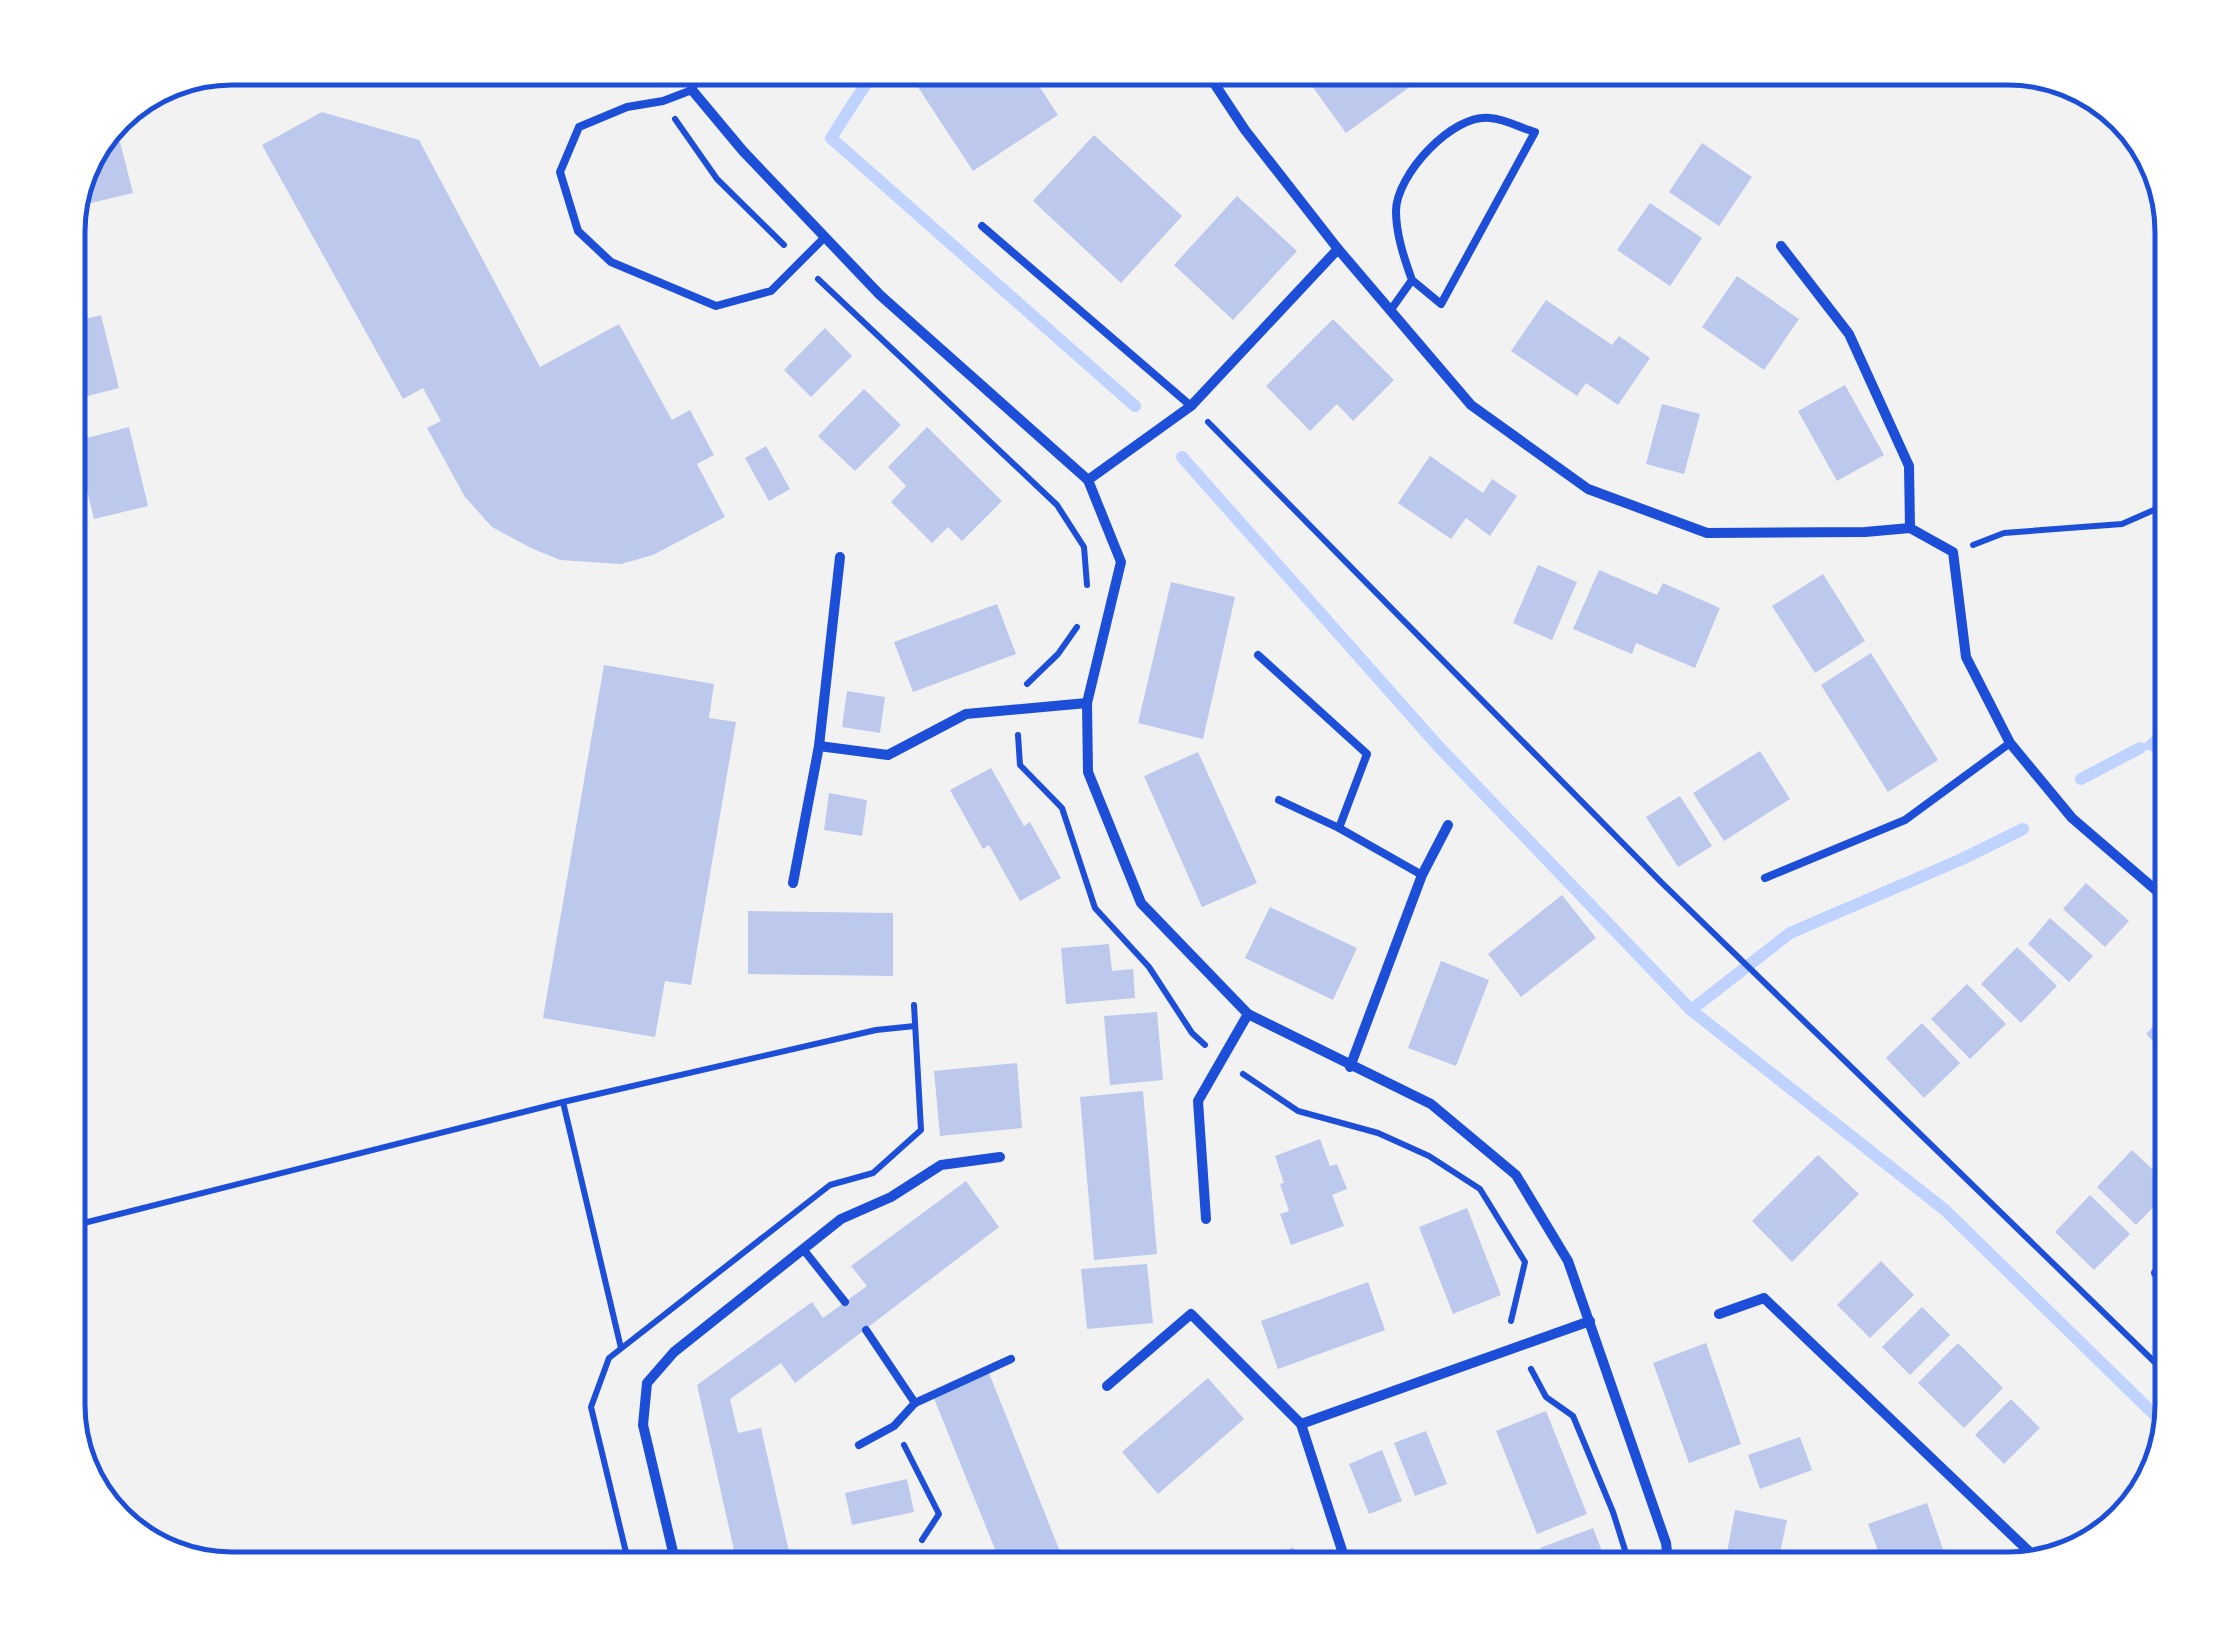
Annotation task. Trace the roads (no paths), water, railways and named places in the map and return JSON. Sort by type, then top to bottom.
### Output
[{"type":"street","points":[[692,85],[692,90],[742,151],[880,295],[1088,480],[1121,562],[1086,703],[1088,772],[1140,903],[1248,1014],[1431,1104],[1516,1175],[1568,1261],[1667,1552]]},
{"type":"street","points":[[1215,85],[1245,130],[1338,249],[1471,404],[1588,489],[1706,533],[1910,528],[1953,552],[1966,657],[2010,743],[2072,818],[2155,889]]},
{"type":"street","points":[[1781,246],[1849,334],[1909,466],[1910,528]]},
{"type":"street","points":[[1088,480],[1191,406],[1338,249]]},
{"type":"street","points":[[793,883],[819,746],[840,557]]},
{"type":"street","points":[[819,746],[888,755],[966,714],[1086,703]]},
{"type":"street","points":[[1350,1067],[1422,874],[1448,825]]},
{"type":"street","points":[[1206,1219],[1198,1101],[1248,1014]]},
{"type":"street","points":[[672,1552],[643,1425],[647,1383],[674,1352],[841,1219],[891,1197],[940,1165],[1000,1157]]},
{"type":"street","points":[[1719,1314],[1764,1298],[2027,1550]]},
{"type":"street","points":[[1107,1386],[1191,1314],[1300,1424],[1342,1552]]},
{"type":"street","points":[[1300,1424],[1590,1321]]},
{"type":"lane","points":[[692,90],[626,107],[579,127],[560,172],[578,231],[611,262],[716,306],[771,291],[824,238]]},
{"type":"lane","points":[[1487,116],[1535,132],[1441,304],[1412,280],[1402,251],[1395,207],[1408,176],[1426,151],[1458,126],[1487,116]]},
{"type":"lane","points":[[982,226],[1191,406]]},
{"type":"lane","points":[[1390,311],[1412,280]]},
{"type":"lane","points":[[1258,655],[1367,754],[1339,828]]},
{"type":"lane","points":[[1765,878],[1904,820],[2010,743]]},
{"type":"lane","points":[[1279,800],[1422,874]]},
{"type":"lane","points":[[804,1249],[845,1302]]},
{"type":"lane","points":[[866,1330],[915,1403]]},
{"type":"lane","points":[[859,1444],[894,1426],[915,1403],[1011,1359]]},
{"type":"water","points":[[2155,733],[2155,752],[2140,748]]},
{"type":"waterway","points":[[865,85],[831,138],[1135,406]]},
{"type":"waterway","points":[[1182,457],[1439,747],[1691,1010],[1945,1210],[2154,1414]]},
{"type":"waterway","points":[[2081,779],[2140,748]]},
{"type":"waterway","points":[[1691,1010],[1790,933],[2023,829]]}]
